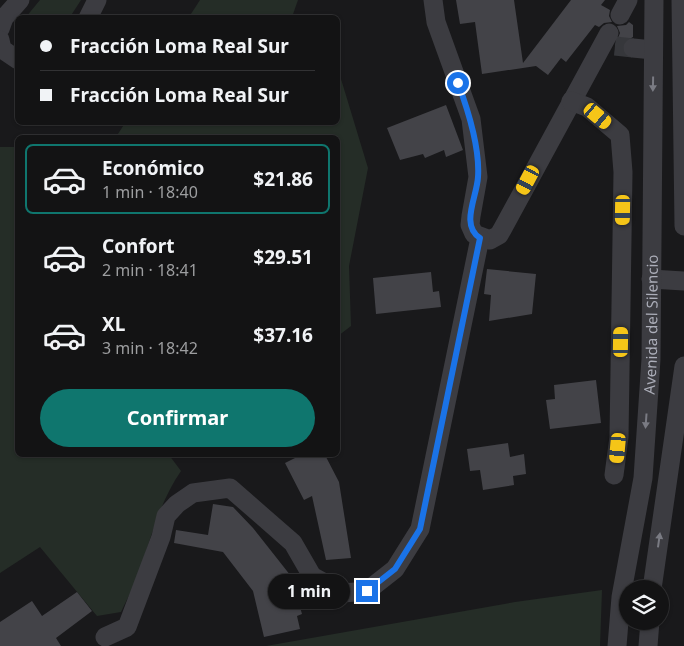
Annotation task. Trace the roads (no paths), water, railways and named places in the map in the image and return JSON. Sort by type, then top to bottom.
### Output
[{"type":"street","points":[[0,29],[4,18],[20,0]]},
{"type":"street","points":[[90,15],[97,0]]},
{"type":"street","points":[[433,0],[436,22],[471,118],[478,177],[470,225],[474,234],[480,238],[490,240],[499,235],[570,101],[615,43],[654,50]]},
{"type":"street","name":"Avenida del Silencio","points":[[617,646],[621,597],[643,478],[651,358],[654,0]]},
{"type":"street","points":[[681,0],[684,226]]},
{"type":"street","points":[[0,40],[2,49],[15,58]]},
{"type":"street","points":[[570,101],[587,107],[620,135],[623,172],[620,427],[614,476]]},
{"type":"street","points":[[105,637],[127,627],[161,537],[166,516],[177,504],[193,493],[230,488],[293,543],[312,576],[342,593],[367,591],[395,569],[420,529],[480,238]]},
{"type":"street","points":[[651,279],[684,281]]},
{"type":"street","points":[[653,580],[684,366]]},
{"type":"street","points":[[648,646],[649,630]]},
{"type":"tunnel","points":[[615,46],[633,48]]}]
